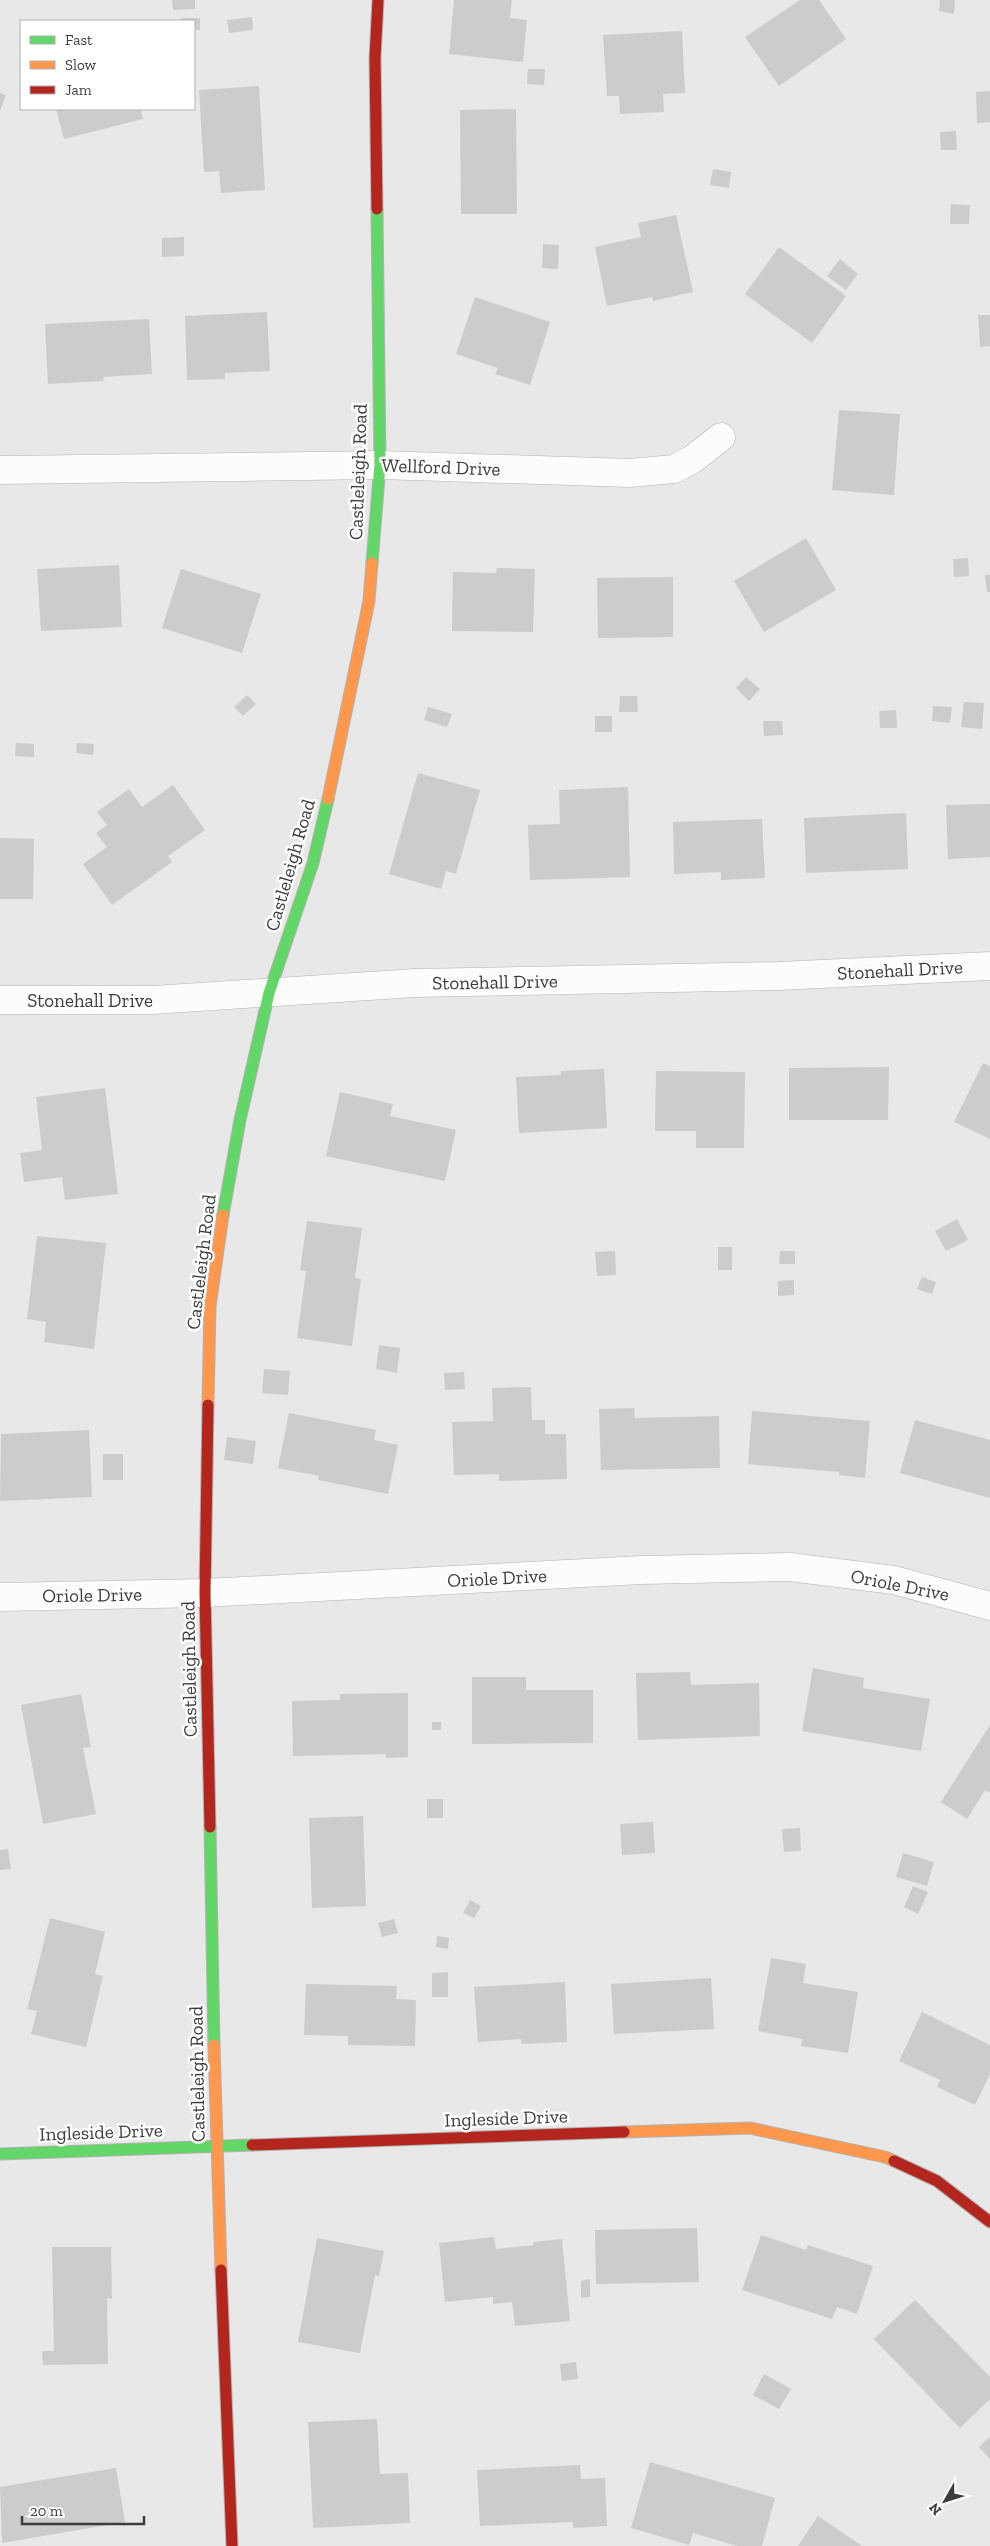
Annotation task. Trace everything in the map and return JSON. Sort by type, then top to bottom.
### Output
[{"type":"street","name":"Castleleigh Road","points":[[232,2546],[216,2145],[205,1593],[210,1306],[219,1239],[240,1120],[269,993],[313,863],[339,749],[369,601],[380,465],[375,58],[378,0]]},
{"type":"street","name":"Wellford Drive","points":[[0,470],[380,465],[630,473],[674,469],[693,459],[721,437]]},
{"type":"street","name":"Stonehall Drive","points":[[0,1000],[153,1000],[415,983],[779,976],[990,966]]},
{"type":"street","name":"Oriole Drive","points":[[0,1596],[205,1593],[642,1570],[790,1567],[894,1580],[990,1606]]},
{"type":"street","name":"Ingleside Drive","points":[[0,2154],[216,2145],[750,2128],[885,2157],[937,2181],[990,2222]]},
{"type":"building","points":[[172,0],[195,0],[195,9],[173,10]]},
{"type":"building","points":[[454,0],[512,0],[510,18],[527,20],[523,62],[449,54]]},
{"type":"building","points":[[800,0],[819,0],[846,39],[779,86],[745,37]]},
{"type":"building","points":[[940,0],[955,0],[954,14],[939,11]]},
{"type":"building","points":[[252,17],[253,30],[229,33],[227,20]]},
{"type":"building","points":[[181,18],[200,18],[200,30],[195,30],[195,20],[181,20]]},
{"type":"building","points":[[682,31],[685,93],[663,94],[664,112],[620,114],[619,96],[607,96],[603,35]]},
{"type":"building","points":[[528,69],[545,69],[544,85],[527,84]]},
{"type":"building","points":[[259,86],[265,190],[221,193],[219,171],[204,172],[199,90]]},
{"type":"building","points":[[990,91],[990,122],[977,123],[976,92]]},
{"type":"building","points":[[0,93],[6,95],[0,111]]},
{"type":"building","points":[[516,109],[517,214],[461,214],[460,110]]},
{"type":"building","points":[[56,110],[140,110],[143,119],[64,139]]},
{"type":"building","points":[[956,131],[957,150],[941,150],[940,132]]},
{"type":"building","points":[[713,169],[731,172],[729,188],[710,185]]},
{"type":"building","points":[[951,204],[970,205],[969,224],[950,224]]},
{"type":"building","points":[[676,215],[693,292],[653,301],[652,297],[607,306],[595,247],[641,237],[638,223]]},
{"type":"building","points":[[184,237],[184,256],[162,257],[162,238]]},
{"type":"building","points":[[543,244],[559,245],[558,269],[542,268]]},
{"type":"building","points":[[779,247],[846,296],[812,343],[745,294]]},
{"type":"building","points":[[840,259],[858,274],[846,290],[827,276]]},
{"type":"building","points":[[475,297],[550,322],[530,385],[495,374],[498,368],[456,354]]},
{"type":"building","points":[[267,312],[270,371],[225,373],[225,379],[187,380],[185,316]]},
{"type":"building","points":[[978,315],[990,315],[990,346],[980,347]]},
{"type":"building","points":[[149,319],[152,374],[103,377],[104,381],[48,384],[45,324]]},
{"type":"building","points":[[839,410],[900,414],[894,495],[832,490]]},
{"type":"building","points":[[806,538],[836,590],[764,632],[734,581]]},
{"type":"building","points":[[968,558],[969,576],[954,577],[953,559]]},
{"type":"building","points":[[119,565],[122,627],[41,631],[37,569]]},
{"type":"building","points":[[497,568],[535,569],[533,632],[452,631],[453,572],[496,573]]},
{"type":"building","points":[[181,569],[261,594],[242,653],[162,628]]},
{"type":"building","points":[[985,575],[990,575],[990,592],[987,592]]},
{"type":"building","points":[[673,577],[673,637],[598,638],[597,578]]},
{"type":"building","points":[[746,677],[760,689],[749,701],[736,688]]},
{"type":"building","points":[[247,695],[256,704],[243,716],[234,707]]},
{"type":"building","points":[[620,696],[637,696],[638,712],[619,712]]},
{"type":"building","points":[[964,702],[984,703],[982,729],[961,727]]},
{"type":"building","points":[[933,706],[952,707],[950,723],[932,721]]},
{"type":"building","points":[[428,707],[452,714],[447,727],[424,720]]},
{"type":"building","points":[[896,710],[897,728],[880,728],[879,711]]},
{"type":"building","points":[[595,716],[612,716],[612,732],[595,732]]},
{"type":"building","points":[[763,721],[782,721],[783,735],[764,736]]},
{"type":"building","points":[[16,743],[34,744],[34,757],[15,756]]},
{"type":"building","points":[[77,743],[94,744],[93,755],[76,753]]},
{"type":"building","points":[[418,773],[480,790],[456,874],[446,871],[441,889],[389,874]]},
{"type":"building","points":[[173,785],[205,830],[168,856],[172,862],[112,905],[83,864],[107,847],[96,833],[107,825],[97,812],[129,789],[142,807]]},
{"type":"building","points":[[628,787],[630,877],[530,880],[528,825],[560,824],[559,790]]},
{"type":"building","points":[[990,804],[990,857],[948,859],[946,805]]},
{"type":"building","points":[[906,813],[908,869],[806,873],[804,818]]},
{"type":"building","points":[[762,819],[765,878],[721,880],[721,872],[674,874],[673,822]]},
{"type":"building","points":[[0,838],[34,839],[33,899],[0,899]]},
{"type":"building","points":[[983,1063],[990,1066],[990,1139],[954,1122]]},
{"type":"building","points":[[889,1067],[888,1120],[789,1120],[789,1068]]},
{"type":"building","points":[[604,1069],[607,1128],[519,1133],[516,1077],[561,1075],[561,1071]]},
{"type":"building","points":[[656,1071],[745,1072],[744,1148],[696,1148],[696,1131],[655,1131]]},
{"type":"building","points":[[105,1088],[118,1194],[65,1200],[62,1177],[24,1182],[20,1153],[42,1150],[36,1097]]},
{"type":"building","points":[[340,1092],[393,1104],[390,1116],[456,1130],[445,1181],[326,1156]]},
{"type":"building","points":[[957,1219],[968,1240],[946,1251],[935,1231]]},
{"type":"building","points":[[307,1221],[362,1228],[355,1278],[361,1279],[352,1346],[297,1338],[306,1271],[300,1270]]},
{"type":"building","points":[[37,1236],[106,1243],[94,1349],[44,1342],[46,1322],[27,1319]]},
{"type":"building","points":[[718,1247],[732,1247],[732,1270],[718,1270]]},
{"type":"building","points":[[615,1251],[616,1275],[597,1276],[595,1252]]},
{"type":"building","points":[[780,1251],[795,1251],[795,1264],[779,1264]]},
{"type":"building","points":[[922,1277],[936,1282],[932,1294],[917,1289]]},
{"type":"building","points":[[794,1280],[794,1295],[778,1296],[778,1281]]},
{"type":"building","points":[[379,1345],[400,1348],[397,1373],[376,1369]]},
{"type":"building","points":[[264,1369],[290,1371],[288,1395],[262,1393]]},
{"type":"building","points":[[464,1372],[465,1389],[445,1390],[444,1373]]},
{"type":"building","points":[[531,1387],[532,1420],[545,1420],[545,1434],[566,1434],[567,1479],[499,1481],[499,1474],[454,1475],[452,1422],[493,1421],[492,1388]]},
{"type":"building","points":[[634,1408],[635,1418],[719,1416],[720,1468],[601,1470],[599,1409]]},
{"type":"building","points":[[752,1411],[870,1421],[865,1478],[839,1475],[839,1472],[748,1464]]},
{"type":"building","points":[[289,1413],[376,1430],[374,1440],[398,1445],[388,1494],[318,1480],[319,1476],[278,1468]]},
{"type":"building","points":[[915,1420],[990,1440],[990,1498],[900,1473]]},
{"type":"building","points":[[89,1430],[92,1497],[0,1501],[1,1434]]},
{"type":"building","points":[[227,1437],[256,1441],[253,1464],[224,1460]]},
{"type":"building","points":[[103,1454],[123,1454],[123,1480],[103,1480]]},
{"type":"building","points":[[813,1668],[864,1678],[863,1688],[930,1699],[921,1751],[802,1731]]},
{"type":"building","points":[[690,1672],[691,1685],[759,1683],[760,1736],[638,1740],[636,1673]]},
{"type":"building","points":[[472,1677],[526,1677],[526,1690],[593,1690],[593,1743],[472,1744]]},
{"type":"building","points":[[408,1693],[408,1757],[386,1758],[386,1754],[293,1756],[292,1701],[340,1700],[340,1694]]},
{"type":"building","points":[[81,1694],[91,1747],[83,1748],[96,1814],[43,1824],[21,1705]]},
{"type":"building","points":[[432,1722],[441,1722],[441,1730],[432,1730]]},
{"type":"building","points":[[990,1725],[990,1793],[985,1790],[967,1819],[941,1802]]},
{"type":"building","points":[[427,1799],[443,1799],[443,1818],[427,1818]]},
{"type":"building","points":[[363,1816],[366,1906],[312,1908],[309,1818]]},
{"type":"building","points":[[653,1822],[655,1853],[622,1855],[620,1824]]},
{"type":"building","points":[[800,1828],[801,1851],[784,1852],[782,1829]]},
{"type":"building","points":[[8,1849],[11,1869],[0,1870],[0,1850]]},
{"type":"building","points":[[903,1853],[934,1862],[927,1886],[896,1877]]},
{"type":"building","points":[[913,1886],[928,1892],[918,1914],[904,1907]]},
{"type":"building","points":[[470,1900],[481,1906],[474,1918],[463,1913]]},
{"type":"building","points":[[50,1918],[105,1932],[95,1974],[103,1976],[86,2047],[31,2034],[37,2011],[27,2009]]},
{"type":"building","points":[[394,1919],[398,1933],[382,1937],[378,1923]]},
{"type":"building","points":[[437,1936],[449,1938],[448,1949],[436,1947]]},
{"type":"building","points":[[771,1958],[806,1964],[803,1983],[858,1992],[848,2053],[801,2046],[802,2039],[758,2031]]},
{"type":"building","points":[[448,1972],[448,1997],[432,1997],[432,1973]]},
{"type":"building","points":[[711,1978],[714,2029],[614,2034],[611,1984]]},
{"type":"building","points":[[565,1982],[567,2042],[522,2044],[521,2039],[478,2042],[474,1987]]},
{"type":"building","points":[[306,1984],[397,1986],[396,1999],[416,2000],[415,2046],[348,2045],[348,2036],[304,2035]]},
{"type":"building","points":[[922,2012],[990,2045],[990,2074],[975,2105],[937,2087],[940,2080],[899,2061]]},
{"type":"building","points":[[697,2228],[699,2282],[596,2284],[595,2230]]},
{"type":"building","points":[[761,2235],[806,2250],[808,2245],[873,2266],[857,2314],[837,2307],[832,2319],[742,2290]]},
{"type":"building","points":[[494,2237],[496,2249],[534,2245],[533,2242],[562,2239],[570,2321],[515,2326],[512,2302],[493,2304],[493,2297],[445,2302],[439,2243]]},
{"type":"building","points":[[317,2238],[384,2251],[379,2276],[375,2275],[360,2353],[298,2342]]},
{"type":"building","points":[[52,2247],[111,2247],[112,2299],[107,2298],[108,2364],[43,2365],[42,2351],[54,2351]]},
{"type":"building","points":[[590,2279],[590,2297],[581,2298],[581,2281]]},
{"type":"building","points":[[915,2300],[990,2377],[990,2399],[960,2428],[874,2339]]},
{"type":"building","points":[[576,2362],[578,2379],[562,2381],[560,2364]]},
{"type":"building","points":[[764,2374],[791,2389],[779,2409],[753,2395]]},
{"type":"building","points":[[377,2419],[380,2474],[408,2473],[410,2523],[313,2528],[308,2422]]},
{"type":"building","points":[[990,2437],[990,2459],[979,2447]]},
{"type":"building","points":[[650,2462],[775,2498],[762,2546],[737,2546],[693,2533],[689,2545],[631,2528]]},
{"type":"building","points":[[580,2465],[581,2479],[605,2478],[607,2526],[573,2528],[573,2522],[480,2526],[477,2470]]},
{"type":"building","points":[[116,2468],[125,2522],[2,2543],[0,2487]]},
{"type":"building","points":[[818,2516],[862,2546],[798,2546]]},
{"type":"traffic: fast","points":[[372,563],[380,465],[377,209]]},
{"type":"traffic: fast","points":[[223,1215],[240,1120],[269,993],[313,863],[328,799]]},
{"type":"traffic: fast","points":[[210,1827],[214,2045]]},
{"type":"traffic: fast","points":[[0,2154],[252,2145]]},
{"type":"traffic: slow","points":[[328,799],[369,601],[372,563]]},
{"type":"traffic: slow","points":[[208,1405],[210,1306],[223,1215]]},
{"type":"traffic: slow","points":[[214,2045],[221,2270]]},
{"type":"traffic: slow","points":[[624,2132],[750,2128],[885,2157],[894,2161]]},
{"type":"traffic: jam","points":[[377,209],[375,58],[378,0]]},
{"type":"traffic: jam","points":[[208,1405],[205,1593],[210,1827]]},
{"type":"traffic: jam","points":[[252,2145],[624,2132]]},
{"type":"traffic: jam","points":[[894,2161],[937,2181],[990,2222]]},
{"type":"traffic: jam","points":[[221,2270],[232,2546]]}]
